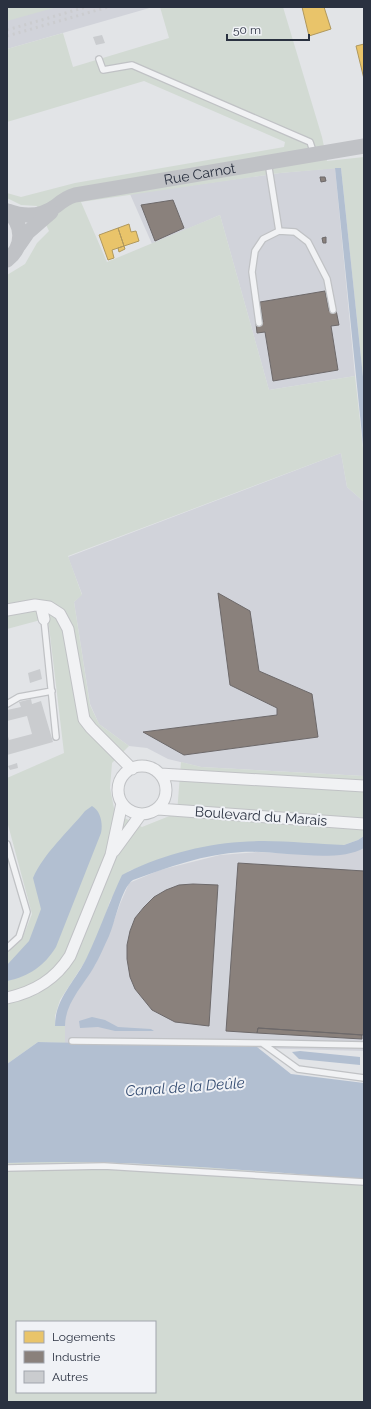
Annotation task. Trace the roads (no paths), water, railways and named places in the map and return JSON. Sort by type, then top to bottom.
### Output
[{"type":"street","name":"Rue Carnot","points":[[7,260],[14,255],[28,232],[55,207],[67,198],[75,195],[268,161],[364,146]]},
{"type":"street","name":"Rue Carnot","points":[[7,211],[32,215],[55,207]]},
{"type":"street","points":[[7,211],[15,219],[19,226],[19,245]]},
{"type":"street","points":[[41,606],[44,620]]},
{"type":"street","points":[[7,610],[41,606],[56,610],[60,614],[68,628],[84,719],[132,769]]},
{"type":"street","points":[[7,998],[36,989],[49,980],[66,962],[74,948],[111,855],[122,803],[119,788],[121,780],[132,769],[147,767],[160,774],[364,786]]},
{"type":"street","points":[[122,803],[127,808],[141,814],[147,814],[158,808],[163,803],[166,788],[160,774]]},
{"type":"street","name":"Boulevard du Marais","points":[[158,808],[364,824]]},
{"type":"street","points":[[111,855],[141,814]]},
{"type":"lane","points":[[99,59],[103,70],[132,65],[310,142],[314,154]]},
{"type":"lane","points":[[268,161],[279,231]]},
{"type":"lane","points":[[259,322],[252,272],[255,251],[264,239],[279,231],[295,232],[308,242],[327,279],[333,310]]},
{"type":"lane","points":[[44,620],[56,737]]},
{"type":"lane","points":[[7,704],[19,698],[52,691]]},
{"type":"lane","points":[[7,844],[27,912],[19,937],[7,948]]},
{"type":"lane","points":[[72,1041],[364,1045]]},
{"type":"lane","points":[[262,1043],[298,1069],[364,1078]]},
{"type":"lane","points":[[7,1168],[104,1166],[364,1182]]},
{"type":"water","points":[[335,168],[341,168],[364,386],[364,455]]},
{"type":"water","points":[[92,806],[101,818],[101,833],[56,947],[47,960],[36,969],[23,976],[7,981],[7,965],[29,941],[41,909],[33,878],[50,851],[85,811]]},
{"type":"water","points":[[364,836],[364,848],[352,853],[322,856],[256,852],[228,853],[200,858],[133,880],[125,890],[109,936],[98,959],[90,974],[71,1002],[65,1026],[55,1026],[58,1007],[87,957],[122,875],[135,868],[164,857],[211,845],[266,841],[344,845]]},
{"type":"water","points":[[92,1017],[105,1020],[118,1027],[151,1029],[154,1031],[115,1031],[98,1027],[80,1028],[79,1021]]},
{"type":"water","name":"Canal de la Deûle","points":[[38,1042],[257,1047],[291,1074],[364,1083],[364,1179],[186,1166],[97,1162],[7,1163],[7,1064]]},
{"type":"water","points":[[300,1051],[360,1057],[360,1065],[299,1059],[292,1052]]},
{"type":"railway","points":[[7,30],[86,7]]},
{"type":"railway","points":[[7,36],[108,7]]}]
